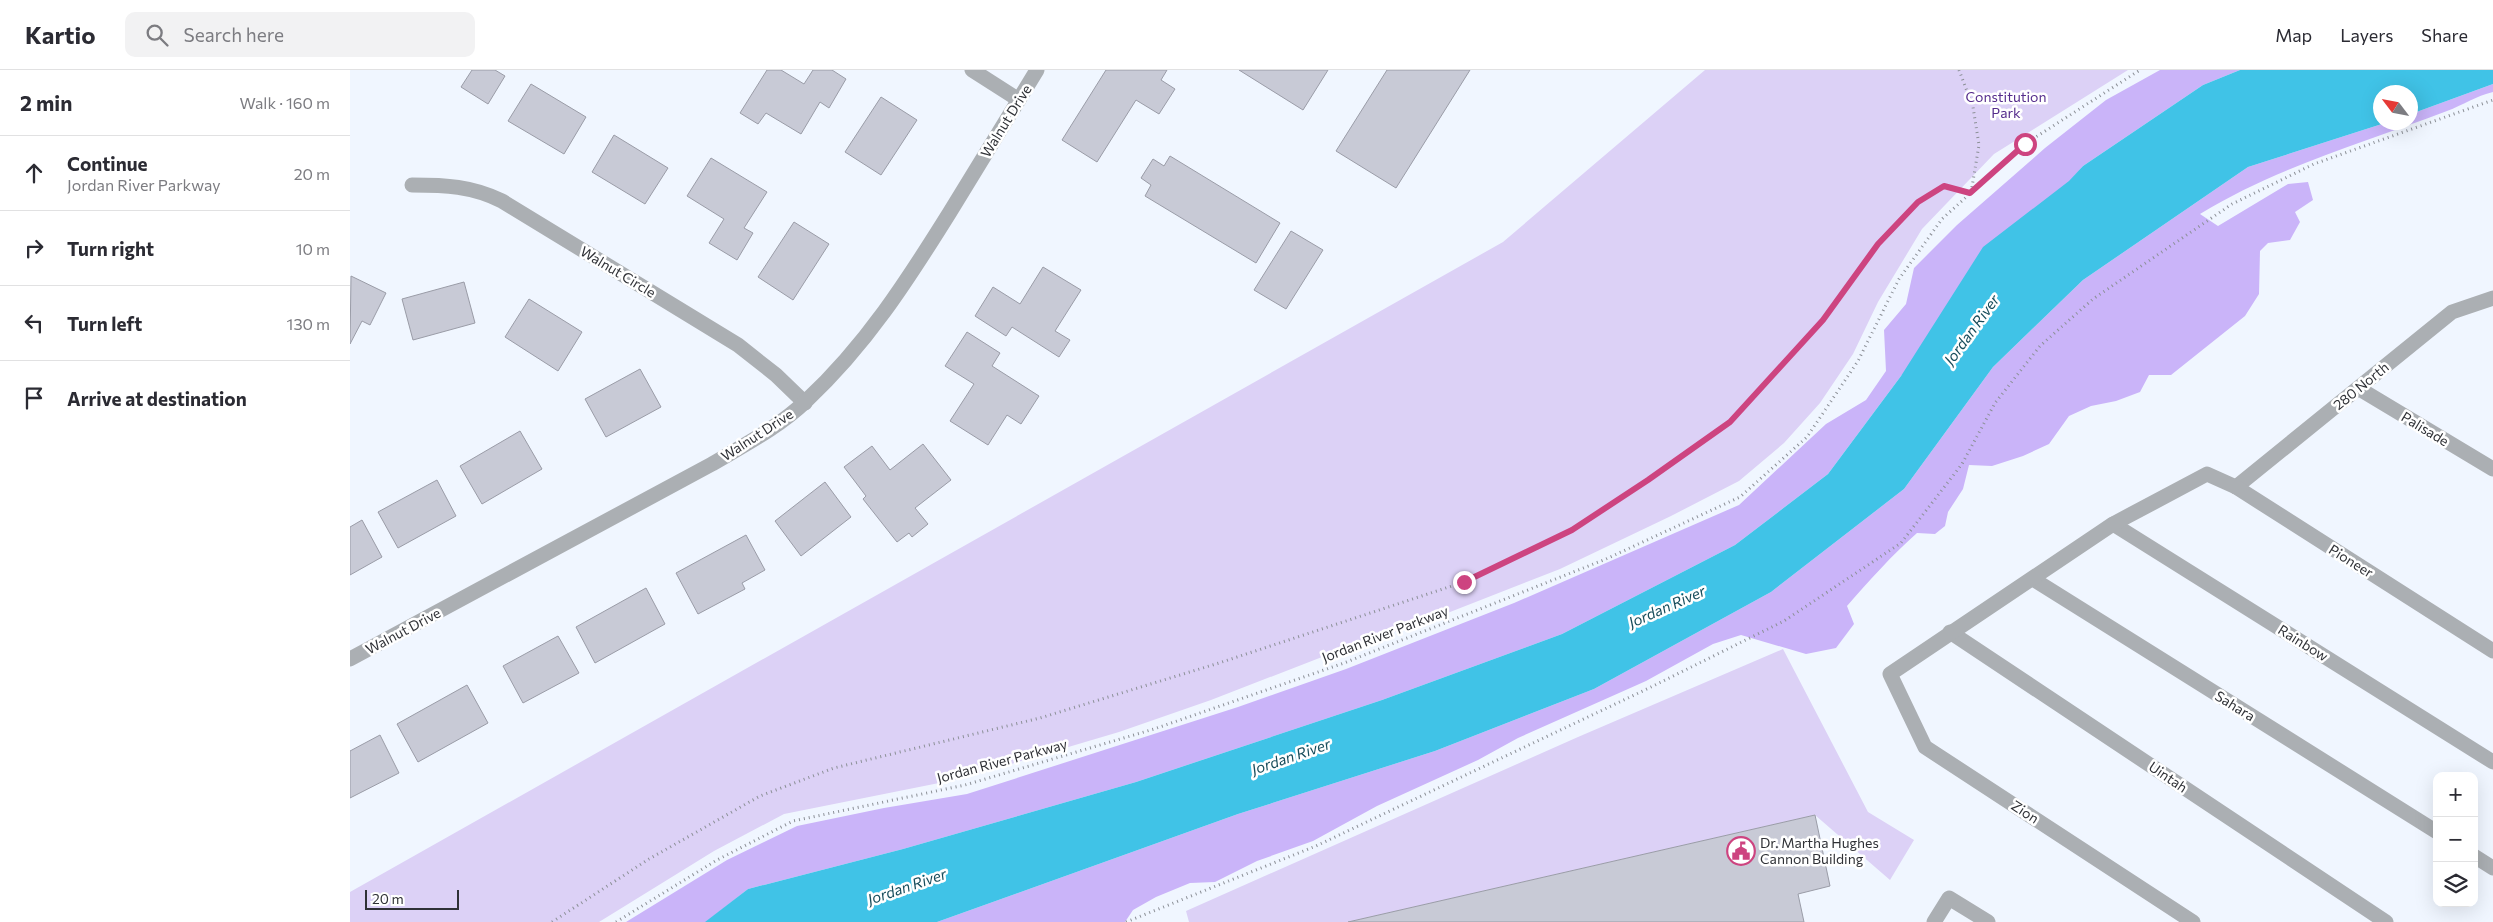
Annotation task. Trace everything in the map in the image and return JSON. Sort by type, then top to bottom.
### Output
[{"type":"street","points":[[972,70],[1019,100]]},
{"type":"street","name":"Walnut Drive","points":[[350,660],[712,464],[759,436],[805,403],[841,367],[875,327],[906,283],[1038,70]]},
{"type":"street","name":"Walnut Circle","points":[[412,185],[455,185],[471,188],[502,201],[738,345],[776,375],[805,403]]},
{"type":"street","name":"280 North","points":[[2236,487],[2452,312],[2493,298]]},
{"type":"street","name":"Palisade","points":[[2358,388],[2493,469]]},
{"type":"street","name":"Pioneer","points":[[2112,524],[2207,474],[2236,487],[2493,651]]},
{"type":"street","points":[[1950,632],[2033,579],[2112,524]]},
{"type":"street","name":"Rainbow","points":[[2112,524],[2493,762]]},
{"type":"street","name":"Sahara","points":[[2033,579],[2433,829]]},
{"type":"street","name":"Zion","points":[[1950,632],[1890,674],[1925,747],[2193,922]]},
{"type":"street","name":"Uintah","points":[[1950,632],[2386,922]]},
{"type":"street","points":[[2478,859],[2493,868]]},
{"type":"street","points":[[1934,922],[1949,898],[1988,922]]},
{"type":"path","points":[[552,922],[649,859],[760,796],[834,768],[1040,718],[1229,660],[1464,582],[1572,530],[1648,480],[1730,422],[1823,320],[1878,244],[1918,202],[1944,186],[1970,193],[1979,145],[1973,107],[1959,70]]},
{"type":"path","name":"Jordan River Parkway","points":[[616,922],[716,860],[793,821],[965,785],[1154,730],[1344,663],[1606,559],[1740,496],[1807,437],[1858,361],[1899,279],[1942,219],[2025,144],[2140,70]]},
{"type":"path","points":[[1126,922],[1316,846],[1784,620],[1901,543],[1962,464],[1995,403],[2040,346],[2093,299],[2232,204],[2314,164],[2493,100]]},
{"type":"green space","name":"Constitution Park","points":[[1705,70],[2128,70],[1994,154],[1922,229],[1878,302],[1853,354],[1820,403],[1784,443],[1739,481],[1671,516],[1560,569],[1422,623],[1340,650],[1211,700],[1119,732],[964,778],[784,814],[714,851],[599,922],[350,922],[350,892],[1503,242]]},
{"type":"green space","points":[[1783,649],[1868,812],[1914,840],[1890,880],[1815,815],[1348,922],[1189,922],[1186,911],[1578,737]]},
{"type":"shaded area","points":[[2160,70],[2240,70],[2203,85],[2083,166],[1901,376],[1828,474],[1735,545],[1562,634],[1382,700],[1136,782],[903,849],[748,889],[706,922],[626,922],[727,860],[797,826],[884,808],[967,794],[1238,707],[1346,669],[1514,603],[1739,505],[1826,424],[1866,400],[1886,371],[1884,330],[1906,304],[1914,268],[1957,225],[2045,148],[2106,100]]},
{"type":"shaded area","points":[[2493,84],[2493,92],[2418,122],[2418,111]]},
{"type":"shaded area","points":[[2373,127],[2373,130],[2395,130],[2290,169],[2229,197],[2200,214],[2218,226],[2288,184],[2308,182],[2313,200],[2295,212],[2300,222],[2290,240],[2268,243],[2260,251],[2259,294],[2245,316],[2171,375],[2149,375],[2140,392],[2116,401],[2091,406],[2069,416],[2049,444],[2023,456],[1992,466],[1969,465],[1963,489],[1948,512],[1945,526],[1935,534],[1917,533],[1889,559],[1847,606],[1854,624],[1836,648],[1806,654],[1741,635],[1713,644],[1646,681],[1518,738],[1478,760],[1377,806],[1313,841],[1257,861],[1215,882],[1190,883],[1156,897],[1133,910],[1125,922],[937,922],[1238,814],[1435,751],[1594,689],[1771,592],[1904,489],[1993,367],[2083,280],[2248,167]]},
{"type":"water","name":"Jordan River","points":[[2240,70],[2493,70],[2493,84],[2418,111],[2418,85],[2373,85],[2373,127],[2248,167],[2083,280],[1993,367],[1904,489],[1771,592],[1594,689],[1435,751],[1238,814],[937,922],[705,922],[748,889],[903,849],[1136,782],[1382,700],[1562,634],[1735,545],[1828,474],[1901,376],[1983,247],[2069,181],[2083,166],[2203,85]]},
{"type":"building","points":[[472,70],[495,70],[505,76],[488,104],[461,87]]},
{"type":"building","points":[[767,70],[781,70],[804,84],[813,70],[832,70],[846,79],[829,108],[820,102],[801,134],[766,113],[758,124],[740,113]]},
{"type":"building","points":[[1106,70],[1167,70],[1161,80],[1175,89],[1159,114],[1136,100],[1097,162],[1062,140]]},
{"type":"building","points":[[1239,70],[1328,70],[1303,110]]},
{"type":"building","points":[[1387,70],[1470,70],[1396,188],[1336,151]]},
{"type":"building","points":[[531,84],[586,117],[564,154],[508,121]]},
{"type":"building","points":[[881,97],[917,120],[881,175],[845,152]]},
{"type":"building","points":[[614,135],[668,168],[645,204],[592,172]]},
{"type":"building","points":[[1170,156],[1280,223],[1256,263],[1145,196],[1151,185],[1141,178],[1153,159],[1164,166]]},
{"type":"building","points":[[711,158],[767,192],[744,228],[753,233],[737,260],[709,243],[724,219],[687,196]]},
{"type":"building","points":[[794,222],[829,244],[793,300],[758,277]]},
{"type":"building","points":[[1291,231],[1323,250],[1286,309],[1254,290]]},
{"type":"building","points":[[1043,267],[1081,290],[1055,331],[1070,340],[1059,357],[1012,327],[1006,336],[975,316],[993,287],[1020,304]]},
{"type":"building","points":[[351,276],[386,293],[370,325],[362,321],[350,344]]},
{"type":"building","points":[[464,282],[475,323],[413,340],[402,299]]},
{"type":"building","points":[[529,299],[582,332],[558,371],[505,337]]},
{"type":"building","points":[[967,332],[1000,353],[992,366],[1039,396],[1021,424],[1007,415],[988,445],[950,421],[974,384],[945,366]]},
{"type":"building","points":[[640,369],[661,407],[606,437],[585,399]]},
{"type":"building","points":[[520,431],[542,469],[482,504],[460,466]]},
{"type":"building","points":[[923,444],[951,480],[915,508],[928,524],[912,537],[909,533],[897,542],[863,499],[866,496],[844,467],[872,446],[890,470]]},
{"type":"building","points":[[437,480],[456,516],[398,548],[378,512]]},
{"type":"building","points":[[825,482],[851,517],[801,556],[775,521]]},
{"type":"building","points":[[362,520],[382,557],[350,575],[350,527]]},
{"type":"building","points":[[746,535],[765,570],[742,583],[745,589],[698,614],[676,573]]},
{"type":"building","points":[[646,588],[665,624],[595,663],[576,627]]},
{"type":"building","points":[[558,636],[579,673],[523,703],[503,666]]},
{"type":"building","points":[[467,685],[488,723],[418,762],[397,724]]},
{"type":"building","points":[[380,735],[399,773],[350,798],[350,751]]},
{"type":"building","name":"Dr. Martha Hughes Cannon Building","points":[[1815,815],[1830,886],[1798,894],[1804,922],[1348,922]]},
{"type":"place","name":"Dr. Martha Hughes Cannon Building","points":[[1741,851]]},
{"type":"route","points":[[1464,582],[1572,530],[1648,480],[1730,422],[1823,320],[1878,244],[1918,202],[1944,186],[1970,193],[2025,144]]}]
